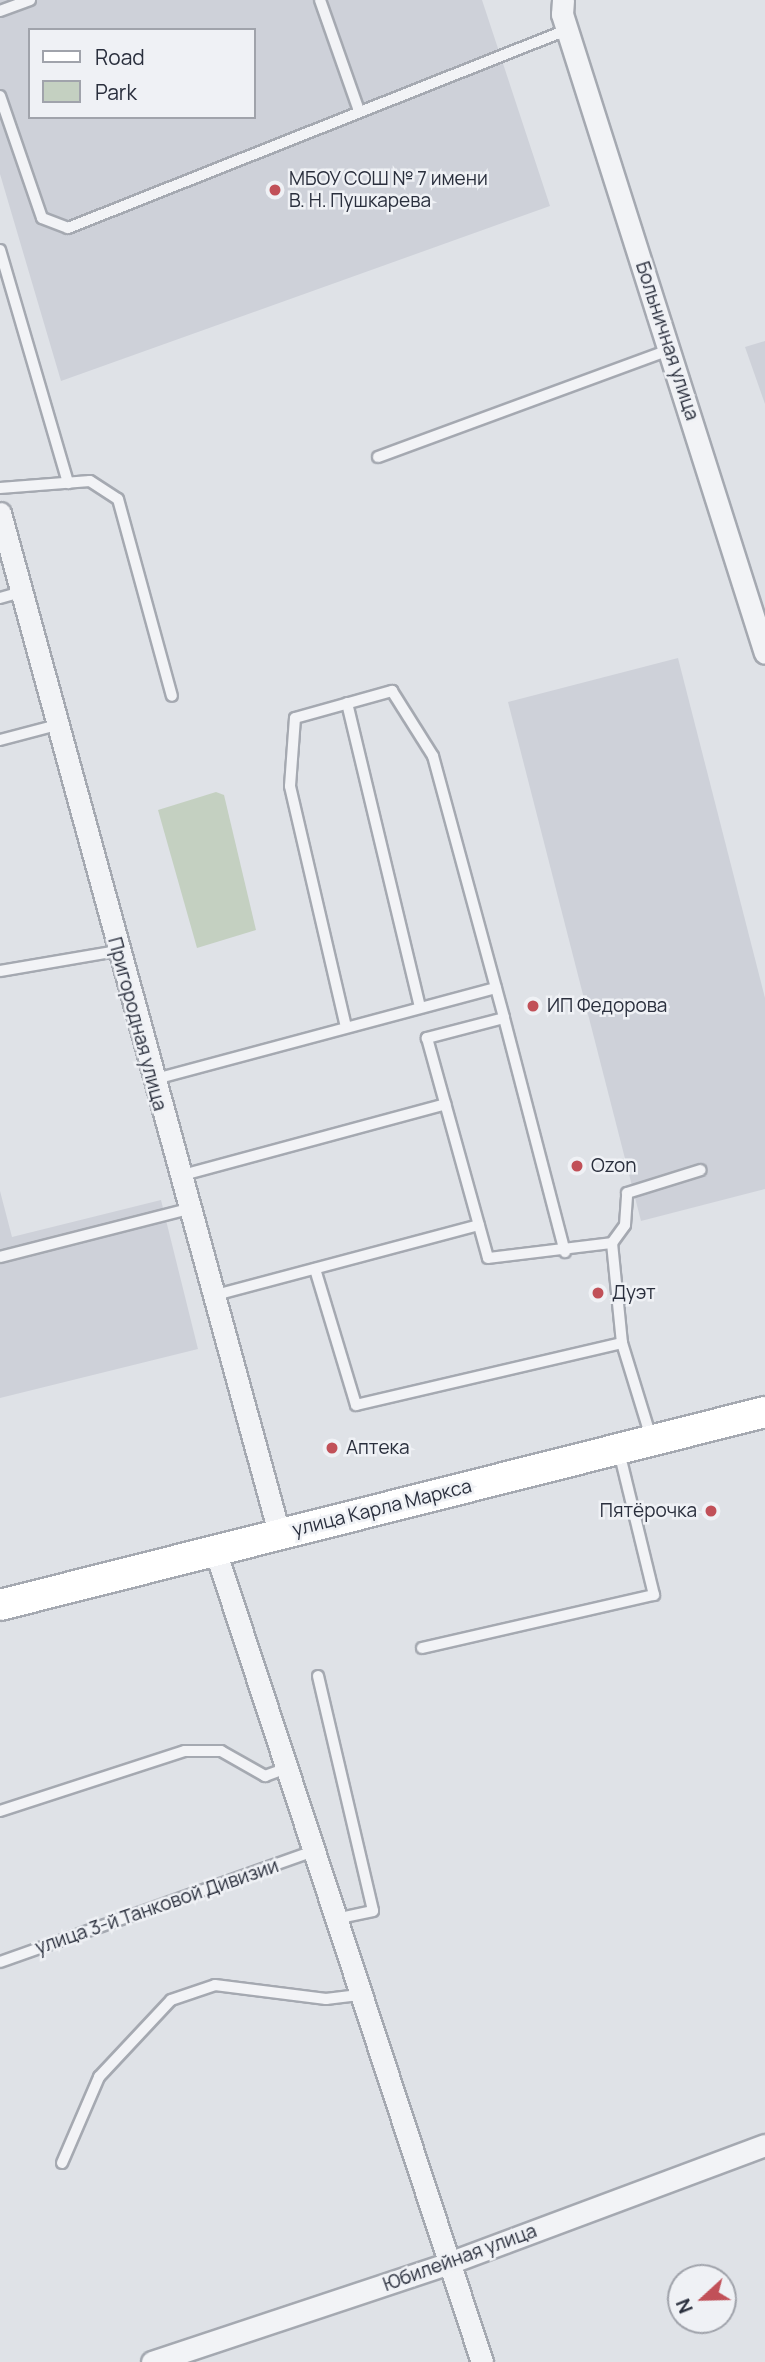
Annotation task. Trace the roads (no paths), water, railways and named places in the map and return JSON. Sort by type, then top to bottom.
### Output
[{"type":"main road","name":"улица Карла Маркса","points":[[0,1605],[765,1412]]},
{"type":"street","name":"Больничная улица","points":[[563,0],[569,29],[765,653]]},
{"type":"street","name":"Пригородная улица","points":[[0,513],[152,1080],[279,1533]]},
{"type":"street","points":[[215,1550],[482,2362]]},
{"type":"street","name":"Юбилейная улица","points":[[152,2362],[449,2263],[765,2145]]},
{"type":"lane","points":[[0,10],[30,0]]},
{"type":"lane","points":[[320,0],[359,110]]},
{"type":"lane","points":[[0,96],[42,218],[68,228],[359,110],[569,29]]},
{"type":"lane","points":[[0,250],[68,483]]},
{"type":"lane","points":[[378,457],[669,351]]},
{"type":"lane","points":[[0,488],[90,481],[118,499],[172,696]]},
{"type":"lane","points":[[0,598],[21,592]]},
{"type":"lane","points":[[346,1027],[290,786],[295,718],[392,691],[433,755],[565,1252]]},
{"type":"lane","points":[[347,704],[420,1007]]},
{"type":"lane","points":[[0,740],[57,725]]},
{"type":"lane","points":[[0,971],[117,951]]},
{"type":"lane","points":[[152,1080],[496,988]]},
{"type":"lane","points":[[504,1018],[427,1038],[488,1258],[565,1252],[612,1243]]},
{"type":"lane","points":[[179,1176],[445,1104]]},
{"type":"lane","points":[[652,1440],[622,1343],[612,1243],[625,1225],[627,1193],[701,1170]]},
{"type":"lane","points":[[0,1257],[188,1209]]},
{"type":"lane","points":[[212,1296],[479,1225]]},
{"type":"lane","points":[[315,1269],[356,1405],[622,1343]]},
{"type":"lane","points":[[422,1647],[654,1595],[618,1449]]},
{"type":"lane","points":[[318,1676],[373,1911],[336,1919]]},
{"type":"lane","points":[[0,1811],[185,1751],[222,1751],[265,1776],[286,1768]]},
{"type":"lane","name":"улица 3-й Танковой Дивизии","points":[[0,1962],[314,1851]]},
{"type":"lane","points":[[62,2163],[99,2077],[171,2000],[215,1985],[326,1998],[361,1995]]},
{"type":"place","name":"МБОУ СОШ № 7 имени В. Н. Пушкарева","points":[[275,190]]},
{"type":"place","name":"ИП Федорова","points":[[533,1006]]},
{"type":"place","name":"Ozon","points":[[577,1166]]},
{"type":"place","name":"Дуэт","points":[[598,1293]]},
{"type":"place","name":"Аптека","points":[[332,1448]]},
{"type":"place","name":"Пятёрочка","points":[[711,1511]]}]
